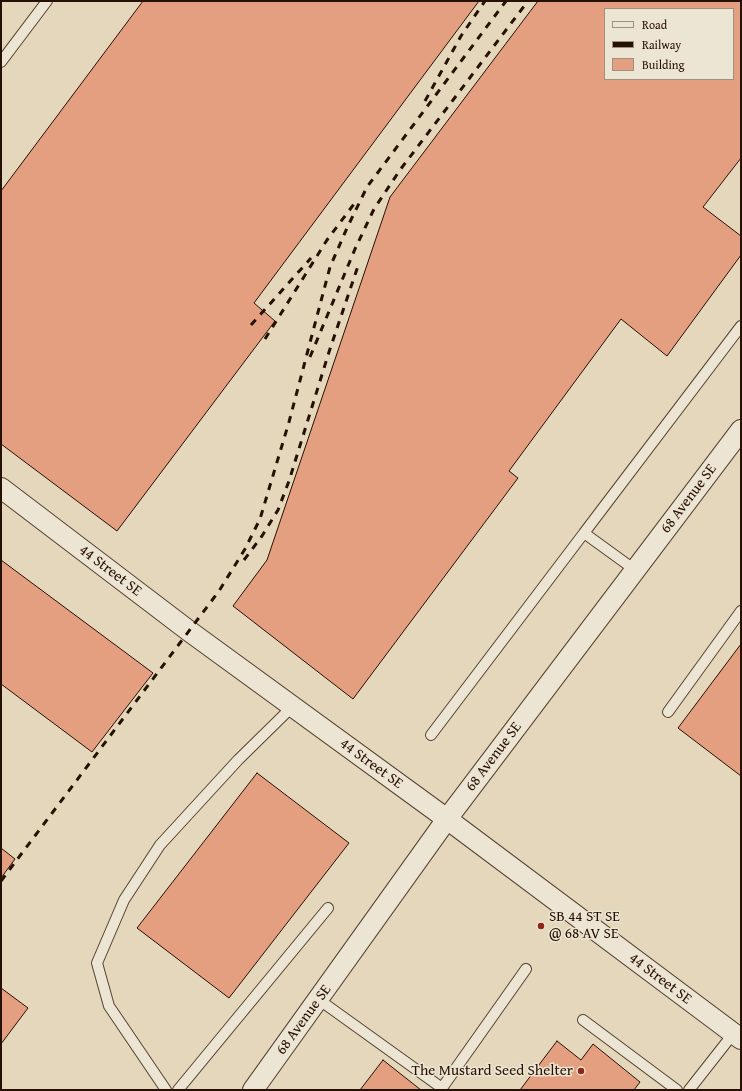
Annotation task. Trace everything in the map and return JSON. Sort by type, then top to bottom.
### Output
[{"type":"street","name":"68 Avenue SE","points":[[253,1090],[447,819],[741,430]]},
{"type":"street","name":"44 Street SE","points":[[1,488],[189,631],[447,819],[737,1036]]},
{"type":"lane","points":[[1,62],[47,1]]},
{"type":"lane","points":[[431,735],[741,326]]},
{"type":"lane","points":[[584,533],[635,570]]},
{"type":"lane","points":[[668,712],[741,611]]},
{"type":"lane","points":[[166,1090],[110,1006],[97,963],[124,900],[160,845],[238,760],[293,706]]},
{"type":"lane","points":[[178,1090],[328,908]]},
{"type":"lane","points":[[318,999],[442,1088],[526,970]]},
{"type":"lane","points":[[583,1020],[677,1090]]},
{"type":"lane","points":[[689,1090],[737,1036]]},
{"type":"building","points":[[143,1],[479,1],[254,303],[275,321],[117,531],[1,444],[1,191]]},
{"type":"building","points":[[538,1],[741,1],[741,158],[703,207],[741,236],[741,255],[667,356],[621,319],[509,471],[518,478],[353,699],[233,606],[267,560],[390,197]]},
{"type":"building","points":[[1,560],[153,673],[92,752],[1,684]]},
{"type":"building","points":[[741,644],[741,776],[678,728]]},
{"type":"building","points":[[257,773],[349,843],[229,998],[137,928]]},
{"type":"building","points":[[1,848],[15,859],[1,878]]},
{"type":"building","points":[[1,988],[28,1008],[1,1044]]},
{"type":"building","name":"The Mustard Seed Shelter","points":[[557,1041],[581,1060],[593,1044],[640,1082],[634,1090],[520,1090]]},
{"type":"building","points":[[383,1060],[421,1090],[360,1090]]},
{"type":"railway","points":[[425,101],[461,36],[485,1]]},
{"type":"railway","points":[[1,881],[219,591],[245,549],[260,519],[289,422],[330,267],[347,228],[367,187],[506,1]]},
{"type":"railway","points":[[310,357],[355,249],[374,209],[400,170],[528,1]]},
{"type":"railway","points":[[265,339],[327,240],[354,204]]},
{"type":"railway","points":[[251,325],[311,258]]},
{"type":"railway","points":[[244,560],[262,536],[278,510],[289,481],[329,352],[358,266]]},
{"type":"place","name":"SB 44 ST SE @ 68 AV SE","points":[[541,926]]},
{"type":"place","name":"The Mustard Seed Shelter","points":[[581,1071]]}]
